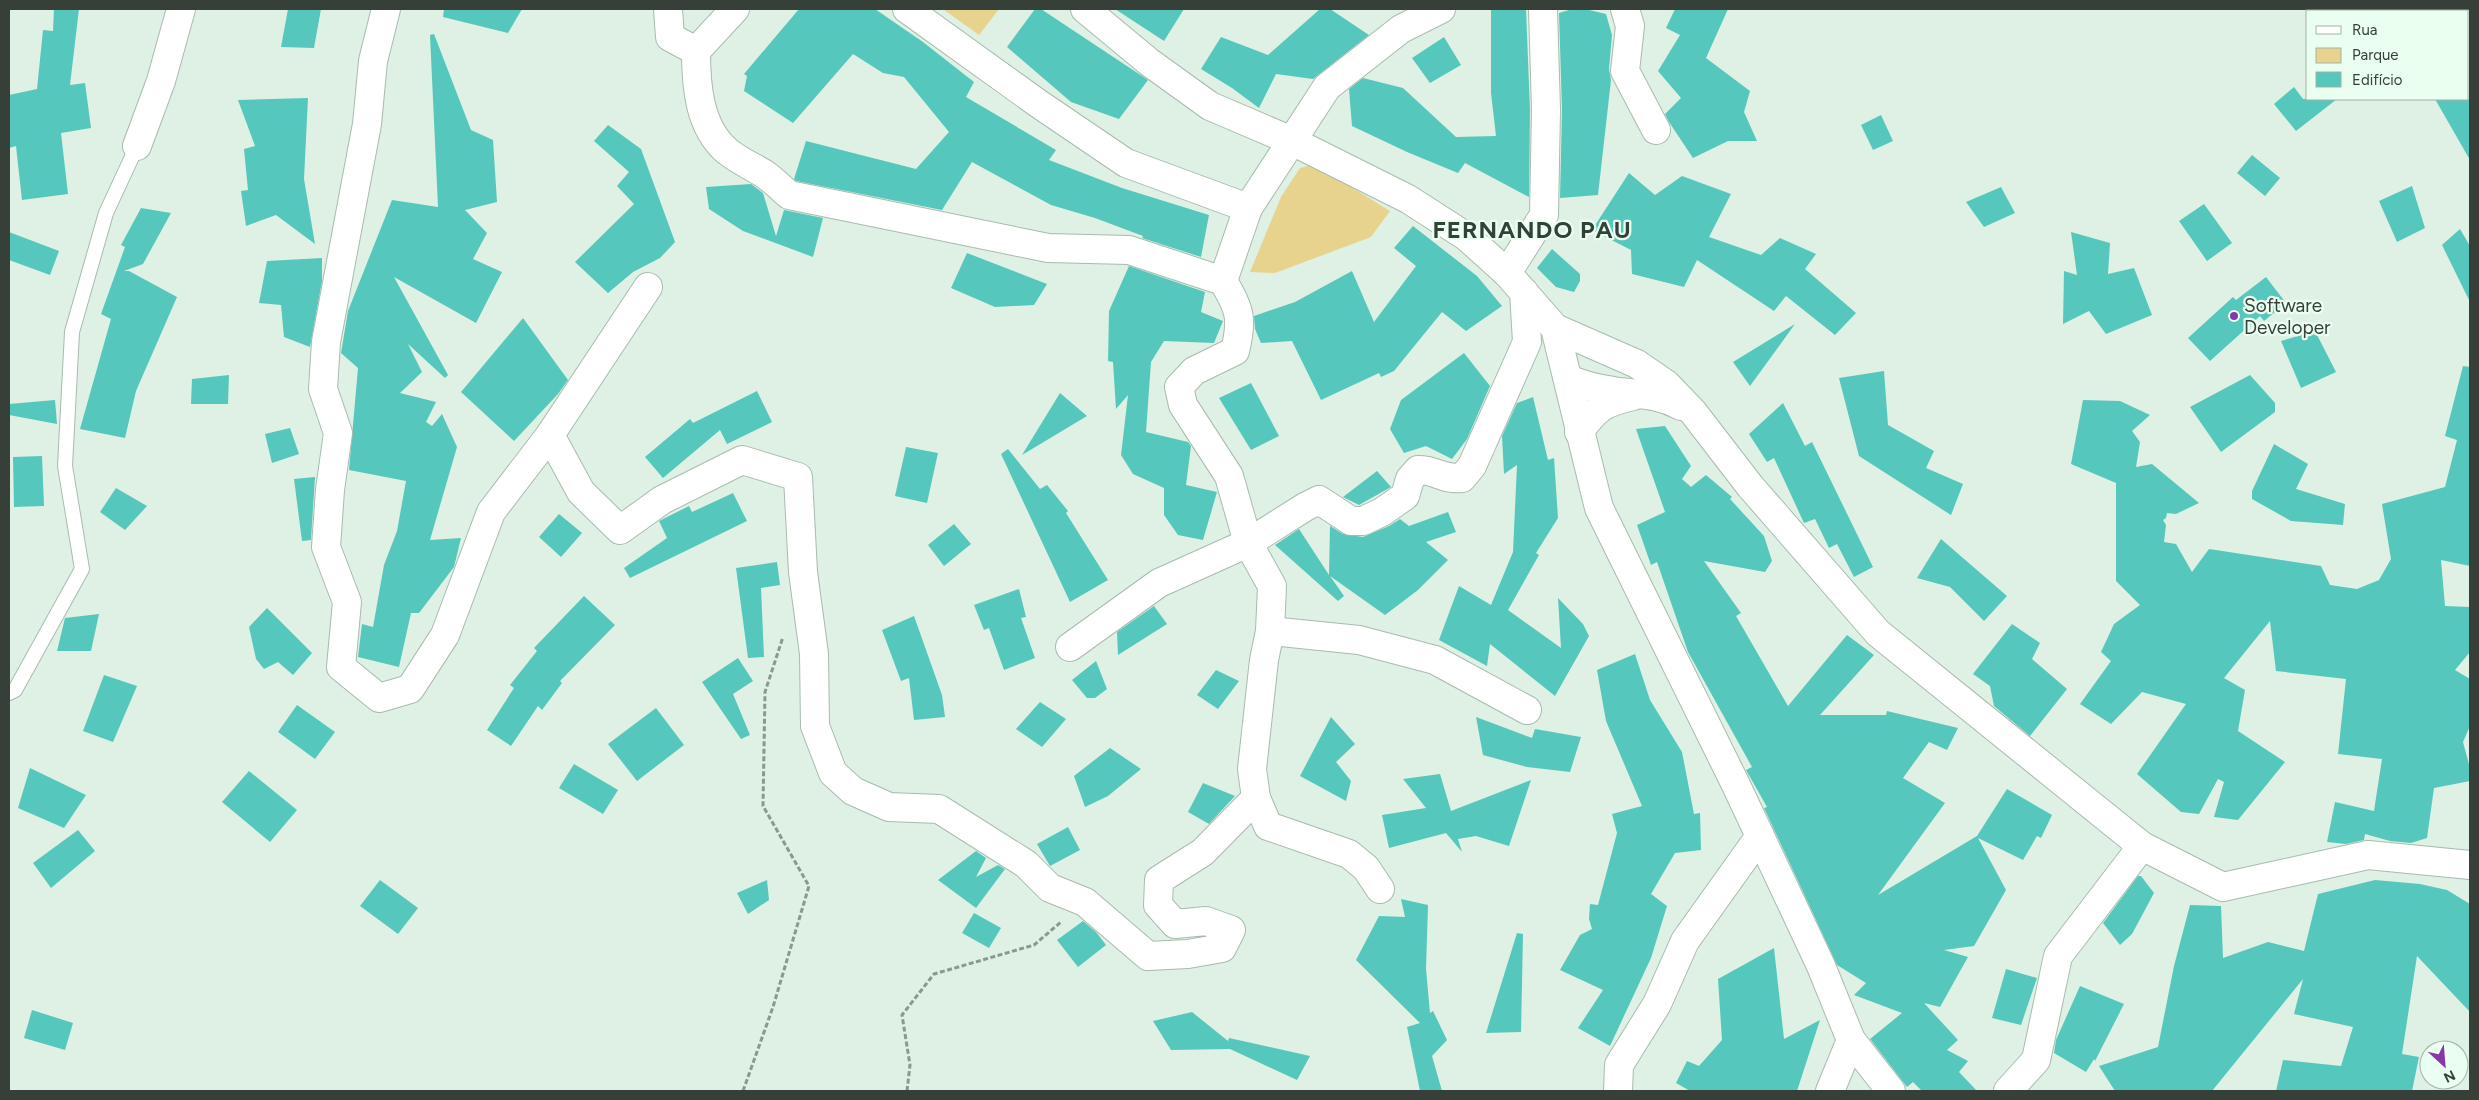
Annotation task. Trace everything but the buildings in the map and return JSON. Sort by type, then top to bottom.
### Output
[{"type":"street","points":[[136,146],[161,81],[181,9]]},
{"type":"street","points":[[386,9],[373,61],[367,124],[326,342],[323,389],[338,433],[330,490],[326,547],[347,602],[341,667],[380,698],[410,690],[445,635],[491,512],[550,435],[648,287]]},
{"type":"street","points":[[668,9],[670,37],[696,52]]},
{"type":"street","points":[[735,9],[696,52],[696,85],[702,111],[716,138],[731,154],[765,174],[789,195],[1048,248],[1129,250],[1223,281],[1238,306],[1240,332],[1235,351],[1194,371],[1179,387],[1183,405],[1229,476],[1248,543],[1272,586],[1270,631],[1264,660],[1252,769],[1256,798],[1268,826],[1349,854],[1366,868],[1380,889]]},
{"type":"street","points":[[907,9],[1039,104],[1126,163],[1248,208]]},
{"type":"street","points":[[1084,9],[1148,62],[1210,106],[1292,140],[1408,199],[1467,237],[1515,283],[1555,328],[1638,364],[1666,384],[1693,412],[1750,486],[1878,633],[2142,846],[2223,887],[2368,855],[2470,865]]},
{"type":"street","points":[[1223,281],[1248,208],[1328,88],[1401,29],[1441,9]]},
{"type":"street","points":[[1070,647],[1160,583],[1248,543],[1305,506],[1319,500],[1351,521],[1362,521],[1382,512],[1405,496],[1410,479],[1418,470],[1431,470],[1449,480],[1462,478],[1472,466],[1527,342],[1515,283],[1544,215],[1546,110],[1543,9]]},
{"type":"street","points":[[1625,9],[1630,26],[1625,71],[1656,130]]},
{"type":"street","points":[[1555,328],[1599,508],[1760,836],[1821,966],[1851,1040],[1892,1091]]},
{"type":"street","points":[[1568,379],[1591,388],[1644,393],[1667,399],[1693,412]]},
{"type":"street","points":[[1579,432],[1594,410],[1609,401],[1644,393]]},
{"type":"street","points":[[550,435],[581,492],[620,530],[662,500],[742,460],[798,478],[804,572],[814,654],[815,726],[833,773],[853,791],[889,807],[939,809],[1026,864],[1050,888],[1085,902],[1148,956],[1188,954],[1222,948],[1231,930],[1206,921],[1175,924],[1158,905],[1159,880],[1203,852],[1256,798]]},
{"type":"street","points":[[1270,631],[1359,640],[1435,660],[1527,710]]},
{"type":"street","points":[[1618,1091],[1619,1066],[1657,1004],[1685,941],[1760,836]]},
{"type":"street","points":[[2008,1091],[2036,1060],[2058,956],[2142,846]]},
{"type":"street","points":[[1830,1091],[1851,1040]]},
{"type":"lane","points":[[9,693],[15,690],[82,569],[65,466],[72,332],[106,212],[136,146]]},
{"type":"path","points":[[743,1091],[773,1007],[809,886],[763,806],[765,692],[786,627]]},
{"type":"path","points":[[907,1091],[910,1065],[902,1015],[934,974],[1034,946],[1085,902]]},
{"type":"green space","points":[[943,9],[999,9],[979,35]]},
{"type":"green space","points":[[1314,164],[1390,211],[1371,237],[1275,273],[1250,272],[1281,197],[1300,168]]},
{"type":"place","name":"Software Developer","points":[[2234,316]]},
{"type":"district","name":"FERNANDO PAU","points":[[1532,230]]}]
